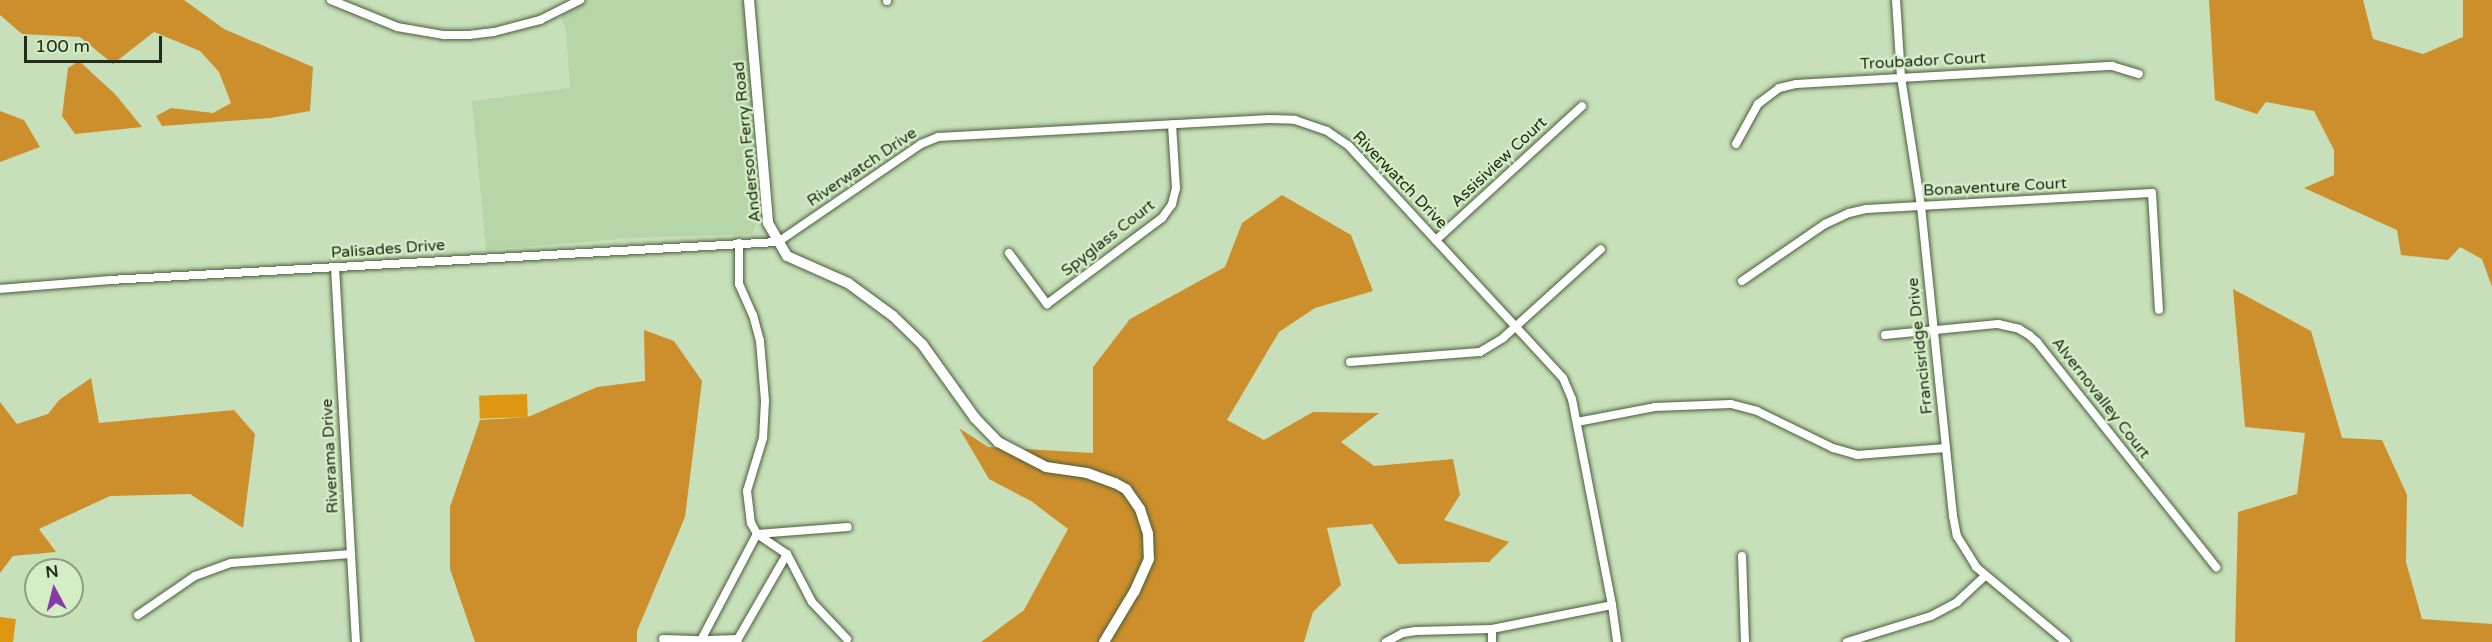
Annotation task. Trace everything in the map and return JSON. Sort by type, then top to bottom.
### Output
[{"type":"street","points":[[331,0],[397,27],[444,35],[469,35],[495,32],[540,20],[580,0]]},
{"type":"street","name":"Anderson Ferry Road","points":[[749,0],[768,223],[778,242],[794,261],[848,283],[893,316],[922,344],[975,418],[998,442],[1046,467],[1100,476],[1126,489],[1145,522],[1149,560],[1134,592],[1104,642]]},
{"type":"street","name":"Francisridge Drive","points":[[1896,0],[1901,77],[1921,206],[1946,448],[1958,536],[1968,557],[1985,576],[2066,642]]},
{"type":"street","name":"Troubador Court","points":[[1736,144],[1758,104],[1779,88],[1796,84],[2112,66],[2139,74]]},
{"type":"street","name":"Assisiview Court","points":[[1437,240],[1582,106]]},
{"type":"street","name":"Riverwatch Drive","points":[[778,242],[929,140],[1283,119],[1312,124],[1327,130],[1348,145],[1563,378],[1572,399],[1577,422],[1617,642]]},
{"type":"street","name":"Spyglass Court","points":[[1010,254],[1047,304],[1162,218],[1172,204],[1176,188],[1172,124]]},
{"type":"street","name":"Bonaventure Court","points":[[1742,281],[1837,218],[1866,209],[2152,193],[2159,310]]},
{"type":"street","name":"Palisades Drive","points":[[0,289],[57,283],[778,242]]},
{"type":"street","points":[[739,243],[740,284],[753,315],[760,341],[764,391],[763,438],[747,492],[751,523],[757,534],[787,554],[812,602],[847,639]]},
{"type":"street","points":[[1350,362],[1467,355],[1492,346],[1601,249]]},
{"type":"street","name":"Riverama Drive","points":[[335,267],[356,642]]},
{"type":"street","name":"Alvernovalley Court","points":[[1886,335],[1998,324],[2019,329],[2037,342],[2216,567]]},
{"type":"street","points":[[1577,422],[1655,407],[1731,404],[1757,411],[1833,448],[1857,455],[1946,448]]},
{"type":"street","points":[[757,534],[848,527]]},
{"type":"street","points":[[701,640],[757,534]]},
{"type":"street","points":[[138,615],[195,576],[231,563],[351,554]]},
{"type":"street","points":[[663,639],[738,639],[787,554]]},
{"type":"street","points":[[1742,556],[1745,642]]},
{"type":"street","points":[[1847,642],[1939,612],[1971,591],[1985,576]]},
{"type":"street","points":[[1386,642],[1403,633],[1492,629],[1612,605]]},
{"type":"street","points":[[1492,629],[1492,642]]},
{"type":"shaded area","points":[[0,0],[184,0],[224,29],[313,67],[310,111],[271,118],[162,126],[156,116],[171,108],[213,113],[231,103],[219,72],[200,51],[154,32],[113,64],[80,37],[22,34],[0,15]]},
{"type":"shaded area","points":[[588,0],[744,0],[759,219],[752,234],[631,238],[486,250],[472,101],[570,88],[566,30],[561,16]]},
{"type":"shaded area","points":[[2209,0],[2363,0],[2373,39],[2423,54],[2463,37],[2463,0],[2492,0],[2492,287],[2482,259],[2460,247],[2448,260],[2401,255],[2397,230],[2304,188],[2334,175],[2334,150],[2314,111],[2266,102],[2257,114],[2215,100]]},
{"type":"shaded area","points":[[79,61],[115,94],[142,127],[75,134],[62,116],[68,68]]},
{"type":"shaded area","points":[[0,111],[24,120],[40,147],[0,162]]},
{"type":"shaded area","points":[[1282,195],[1351,235],[1373,291],[1315,308],[1279,332],[1227,420],[1264,440],[1313,412],[1379,413],[1341,442],[1374,466],[1453,459],[1460,495],[1444,520],[1509,542],[1489,562],[1398,564],[1372,524],[1327,528],[1341,585],[1313,612],[1304,642],[981,642],[1024,610],[1068,529],[1031,501],[989,479],[959,428],[988,447],[1093,453],[1093,367],[1130,319],[1225,267],[1242,223]]},
{"type":"shaded area","points":[[2233,289],[2311,331],[2342,438],[2382,440],[2407,495],[2406,562],[2422,619],[2492,624],[2492,642],[2235,642],[2238,512],[2297,494],[2305,433],[2245,427]]},
{"type":"shaded area","points":[[644,330],[674,341],[702,381],[685,517],[637,631],[637,642],[475,642],[450,569],[450,507],[480,420],[528,417],[597,387],[645,381]]},
{"type":"shaded area","points":[[91,378],[99,423],[234,410],[255,434],[243,528],[190,494],[110,496],[39,529],[56,552],[13,556],[0,573],[0,402],[17,424],[48,414],[59,400]]},
{"type":"shaded area","points":[[527,394],[528,417],[480,419],[479,396]]},
{"type":"shaded area","points":[[0,617],[16,619],[13,642],[0,642]]}]
